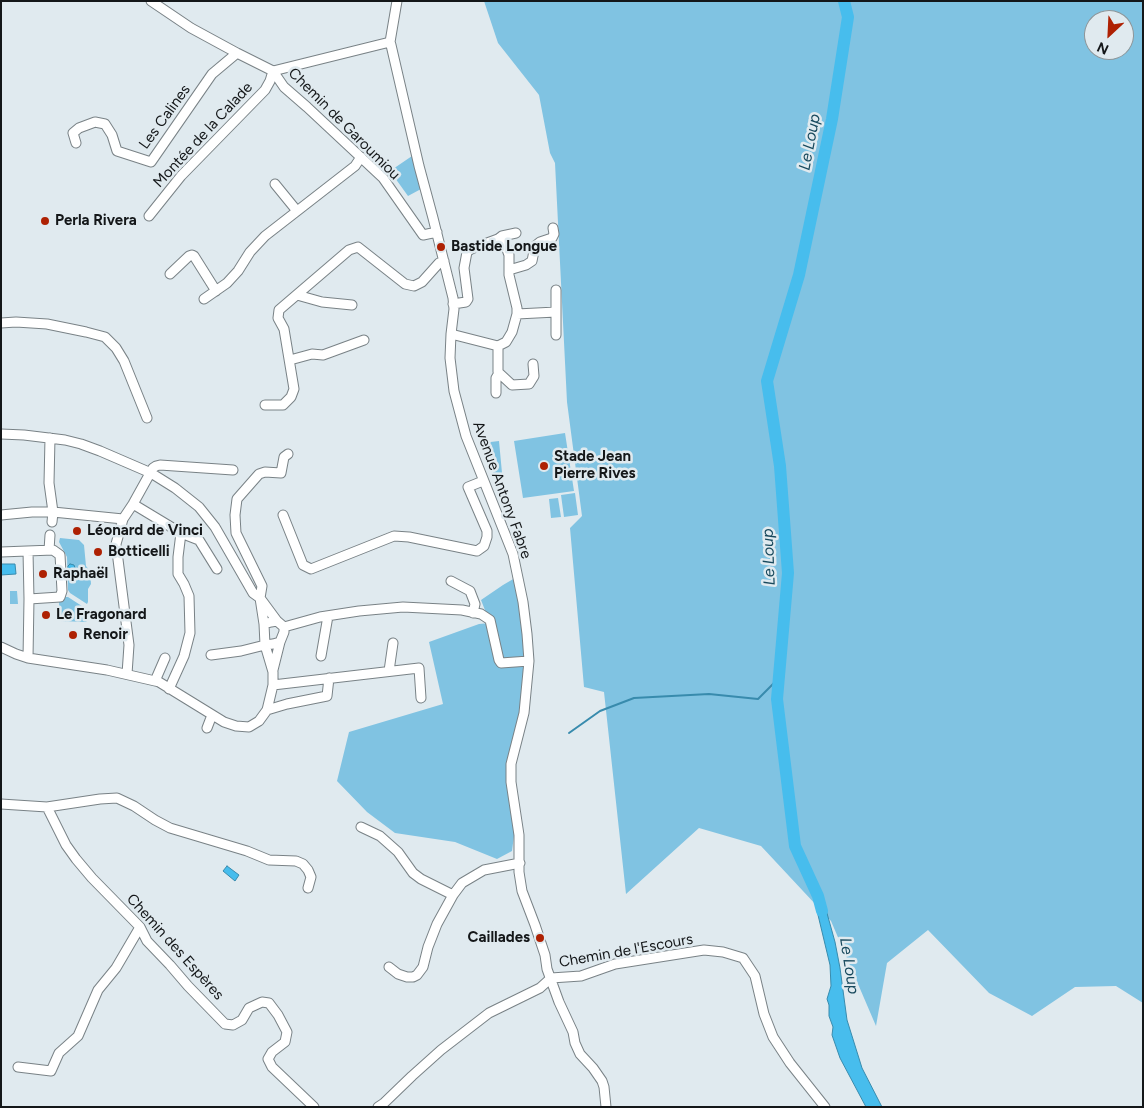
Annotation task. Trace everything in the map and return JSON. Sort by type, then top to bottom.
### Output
[{"type":"street","points":[[151,1],[191,28],[272,71],[390,42],[397,1]]},
{"type":"street","name":"Avenue Antony Fabre","points":[[390,42],[453,304],[450,358],[454,391],[466,436],[513,554],[523,602],[529,661],[524,714],[511,764],[512,794],[520,835],[519,872],[522,891],[557,978],[559,1002],[573,1032],[580,1054],[602,1081],[606,1107]]},
{"type":"street","name":"Les Calines","points":[[76,143],[73,133],[79,128],[95,122],[105,124],[112,134],[117,151],[150,162],[212,74],[236,53]]},
{"type":"street","name":"Chemin de Garoumiou","points":[[272,71],[284,87],[383,178],[423,235],[437,232]]},
{"type":"street","name":"Montée de la Calade","points":[[149,216],[182,176],[264,90],[270,81],[272,71]]},
{"type":"street","points":[[204,299],[227,283],[238,271],[250,252],[265,236],[355,166],[361,157]]},
{"type":"street","points":[[275,184],[297,211]]},
{"type":"street","points":[[509,270],[526,265],[532,261],[535,246],[552,238],[554,234],[553,228]]},
{"type":"street","points":[[453,304],[466,302],[468,299],[464,268],[467,252],[502,236],[516,233]]},
{"type":"street","points":[[451,334],[498,346],[506,342],[512,332],[517,314],[509,275],[509,255],[502,236]]},
{"type":"street","points":[[265,405],[283,404],[291,397],[294,389],[284,329],[278,318],[279,310],[348,250],[358,248],[405,284],[414,286],[422,282],[439,262],[444,261]]},
{"type":"street","points":[[170,274],[192,254],[216,291]]},
{"type":"street","points":[[556,290],[556,335]]},
{"type":"street","points":[[297,295],[322,302],[352,305]]},
{"type":"street","points":[[517,314],[556,312]]},
{"type":"street","points":[[1,323],[47,324],[105,337],[116,348],[124,361],[147,418]]},
{"type":"street","points":[[290,360],[312,354],[323,355],[364,340]]},
{"type":"street","points":[[498,346],[498,372],[512,385],[529,384],[534,376],[532,364]]},
{"type":"street","points":[[496,393],[496,378],[499,373]]},
{"type":"street","points":[[1,434],[24,434],[81,444],[151,473],[175,488],[198,506],[215,527],[253,593],[260,598],[284,632],[273,672],[273,685],[267,710],[259,721],[249,727],[230,724],[155,681],[127,674],[28,658],[1,647]]},
{"type":"street","points":[[50,438],[49,483],[53,512],[52,522]]},
{"type":"street","points":[[273,672],[265,645],[260,598],[262,586],[236,532],[235,515],[237,500],[259,474],[265,472],[281,473],[284,457],[288,454]]},
{"type":"street","points":[[127,674],[129,645],[116,544],[123,519],[154,468],[160,465],[232,470]]},
{"type":"street","points":[[283,515],[303,565],[311,569],[394,536],[409,537],[477,551],[484,546],[487,531],[468,487],[484,481]]},
{"type":"street","points":[[133,504],[181,533],[199,540],[217,569]]},
{"type":"street","points":[[1,515],[53,512],[123,519]]},
{"type":"street","points":[[169,689],[184,656],[190,633],[189,596],[178,574],[181,533]]},
{"type":"street","points":[[49,550],[50,535]]},
{"type":"street","points":[[1,552],[49,550],[57,552],[61,558],[61,595],[58,598],[29,599]]},
{"type":"street","points":[[28,551],[28,658]]},
{"type":"street","points":[[451,581],[470,591],[475,604],[473,613]]},
{"type":"street","points":[[264,624],[280,624],[320,616],[403,607],[462,610],[481,614],[490,620],[501,663],[529,661]]},
{"type":"street","points":[[320,656],[328,616]]},
{"type":"street","points":[[211,655],[241,651],[280,642]]},
{"type":"street","points":[[389,672],[393,644]]},
{"type":"street","points":[[155,681],[166,658]]},
{"type":"street","points":[[273,685],[419,668],[421,698]]},
{"type":"street","points":[[267,710],[326,696],[329,678]]},
{"type":"street","points":[[207,728],[212,715]]},
{"type":"street","points":[[1,804],[47,807],[117,798],[170,828],[247,850],[269,860],[296,861],[303,864],[311,877],[308,888]]},
{"type":"street","name":"Chemin des Espères","points":[[47,807],[66,845],[76,859],[140,927],[147,941],[226,1024],[233,1025],[242,1020],[249,1008],[262,1002],[269,1003],[287,1032],[285,1042],[272,1052],[268,1059],[272,1068],[314,1107]]},
{"type":"street","points":[[360,827],[380,836],[398,852],[421,879],[453,895]]},
{"type":"street","points":[[389,967],[398,974],[413,977],[417,975],[421,971],[437,924],[462,883],[484,870],[520,863]]},
{"type":"street","points":[[18,1067],[51,1071],[59,1053],[78,1036],[98,990],[116,968],[140,927]]},
{"type":"street","name":"Chemin de l'Escours","points":[[557,978],[581,976],[615,964],[704,950],[723,952],[743,958],[755,976],[764,1014],[773,1037],[790,1063],[825,1107]]},
{"type":"street","points":[[378,1107],[441,1050],[489,1012],[557,978]]},
{"type":"shaded area","points":[[484,1],[1143,1],[1143,1003],[1116,986],[1075,987],[1032,1016],[989,993],[928,930],[887,963],[876,1026],[831,921],[761,846],[699,828],[626,894],[604,692],[584,687],[570,528],[582,516],[567,402],[555,163],[550,153],[539,95],[498,43]]},
{"type":"shaded area","points":[[412,156],[421,189],[408,196],[390,171]]},
{"type":"shaded area","name":"Stade Jean Pierre Rives","points":[[565,433],[574,491],[523,498],[514,441]]},
{"type":"shaded area","points":[[499,441],[502,473],[493,473],[482,443]]},
{"type":"shaded area","points":[[575,493],[578,515],[564,517],[561,495]]},
{"type":"shaded area","points":[[558,498],[561,517],[551,518],[549,499]]},
{"type":"shaded area","points":[[60,538],[79,540],[84,545],[86,566],[90,571],[91,584],[88,589],[87,604],[68,590],[67,557],[59,542]]},
{"type":"shaded area","points":[[1,564],[15,564],[16,574],[1,575]]},
{"type":"shaded area","points":[[70,564],[74,565],[76,571],[75,577],[72,580],[67,574]]},
{"type":"shaded area","points":[[515,578],[526,649],[526,723],[508,785],[515,828],[512,851],[497,859],[455,842],[395,833],[367,812],[337,781],[349,732],[443,704],[429,642],[479,624],[490,623],[481,600]]},
{"type":"shaded area","points":[[10,591],[17,591],[18,604],[10,604]]},
{"type":"shaded area","points":[[65,597],[88,610],[88,620],[86,622],[60,621],[59,602]]},
{"type":"shaded area","points":[[227,866],[239,875],[235,881],[223,871]]},
{"type":"shaded area","name":"Le Loup","points":[[820,895],[835,942],[847,1020],[862,1068],[882,1107],[866,1107],[840,1058],[832,1035],[833,1027],[829,1016],[827,999],[831,986],[830,965],[815,898]]},
{"type":"waterway","name":"Le Loup","points":[[822,911],[818,896],[795,846],[777,699],[788,573],[780,466],[767,381],[799,275],[832,119],[848,17],[844,1]]},
{"type":"waterway","points":[[569,733],[600,711],[634,698],[709,694],[758,699],[779,678]]},
{"type":"place","name":"Perla Rivera","points":[[45,221]]},
{"type":"place","name":"Bastide Longue","points":[[441,247]]},
{"type":"place","name":"Stade Jean Pierre Rives","points":[[544,466]]},
{"type":"place","name":"Léonard de Vinci","points":[[77,531]]},
{"type":"place","name":"Botticelli","points":[[98,552]]},
{"type":"place","name":"Raphaël","points":[[43,574]]},
{"type":"place","name":"Le Fragonard","points":[[46,615]]},
{"type":"place","name":"Renoir","points":[[73,635]]},
{"type":"place","name":"Caillades","points":[[540,938]]}]
